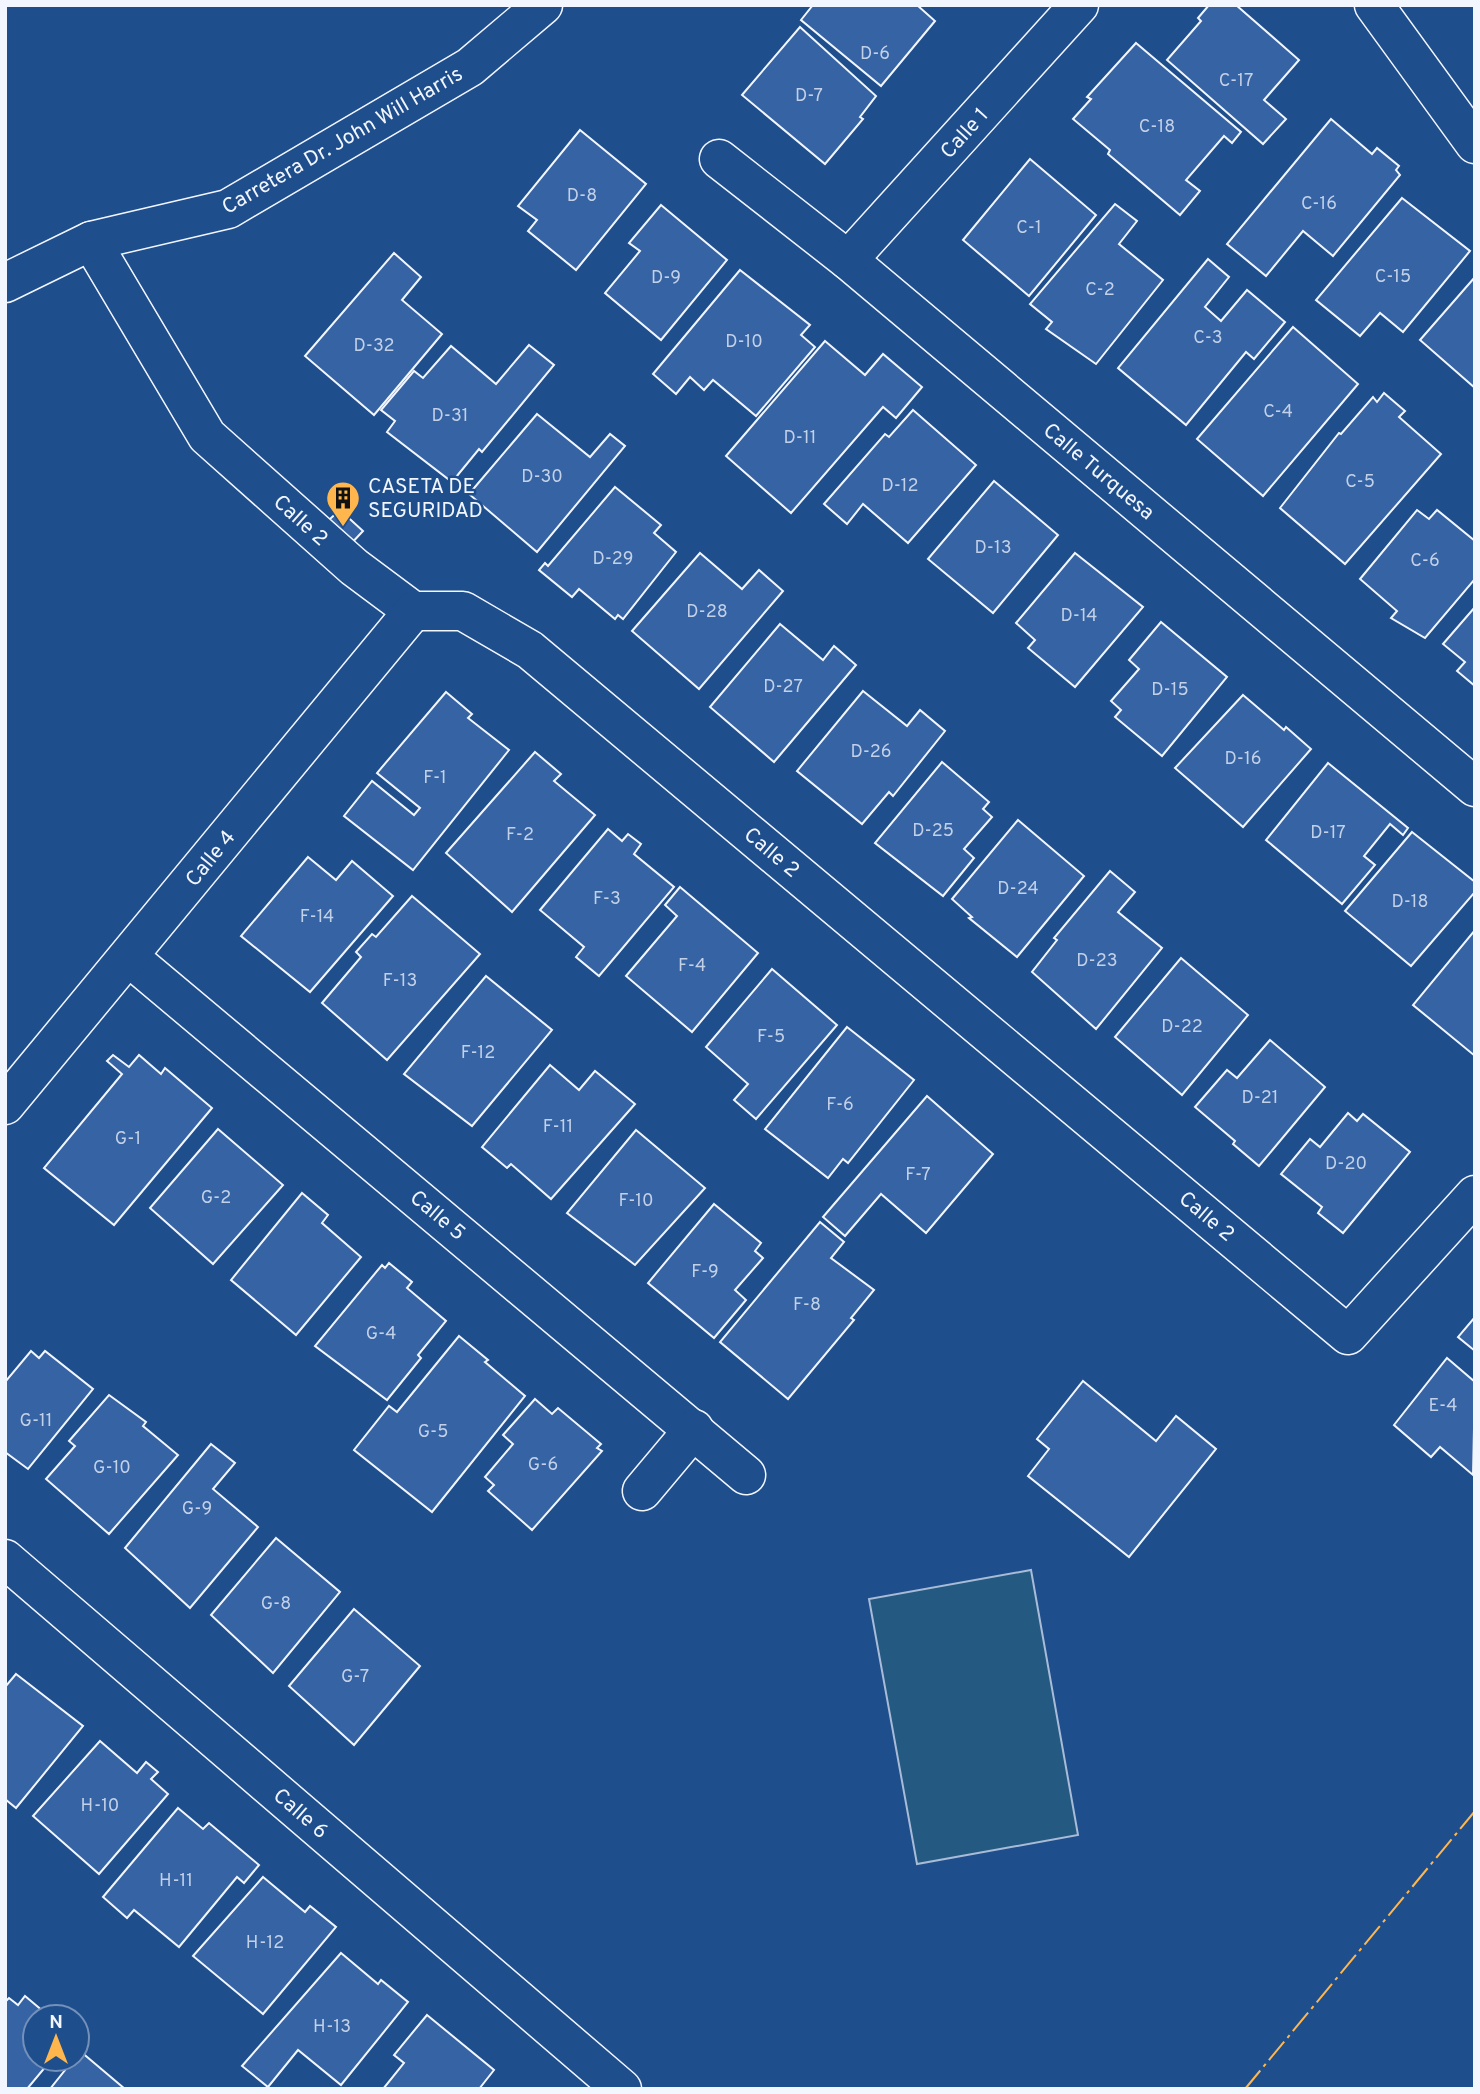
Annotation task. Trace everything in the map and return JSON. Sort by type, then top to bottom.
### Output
[{"type":"street","name":"Carretera Dr. John Will Harris","points":[[5,283],[91,241],[228,209],[470,67],[543,5]]},
{"type":"street","name":"Calle 1","points":[[848,260],[1079,5]]},
{"type":"street","points":[[1374,5],[1475,144]]},
{"type":"street","name":"Calle Turquesa","points":[[719,159],[848,260],[1475,788]]},
{"type":"street","name":"Calle 2","points":[[91,241],[207,436],[354,567],[413,611],[463,611],[530,650],[1348,1335],[1475,1195]]},
{"type":"street","name":"Calle 4","points":[[5,1105],[413,611]]},
{"type":"street","name":"Calle 5","points":[[129,957],[746,1475]]},
{"type":"street","points":[[642,1491],[694,1430]]},
{"type":"street","name":"Calle 6","points":[[5,1559],[609,2078]]},
{"type":"shaded area","points":[[1031,1570],[1078,1835],[917,1864],[869,1599]]},
{"type":"building","points":[[813,5],[917,5],[935,21],[881,86],[801,20]]},
{"type":"building","points":[[1209,5],[1236,5],[1299,60],[1264,100],[1286,119],[1263,144],[1167,60],[1201,21],[1198,18]]},
{"type":"building","points":[[800,27],[876,96],[860,117],[863,119],[825,164],[742,95]]},
{"type":"building","points":[[1136,43],[1241,132],[1232,143],[1224,136],[1186,180],[1200,191],[1180,215],[1108,154],[1110,150],[1073,119],[1091,99],[1087,97]]},
{"type":"building","points":[[1331,119],[1372,154],[1377,148],[1399,166],[1396,170],[1400,175],[1333,256],[1303,231],[1266,276],[1227,244]]},
{"type":"building","points":[[580,130],[646,184],[576,270],[528,231],[537,220],[518,206]]},
{"type":"building","points":[[1030,159],[1096,215],[1029,296],[963,240]]},
{"type":"building","points":[[1402,198],[1470,251],[1403,332],[1380,313],[1360,336],[1316,300]]},
{"type":"building","points":[[1115,204],[1137,221],[1119,244],[1163,280],[1096,364],[1046,329],[1052,322],[1030,304]]},
{"type":"building","points":[[661,205],[727,260],[661,340],[605,293],[640,251],[629,243]]},
{"type":"building","points":[[394,253],[421,277],[402,300],[442,334],[374,415],[305,356]]},
{"type":"building","points":[[1208,259],[1229,277],[1205,307],[1221,321],[1247,290],[1285,322],[1254,359],[1246,352],[1186,425],[1118,368]]},
{"type":"building","points":[[740,270],[810,325],[801,335],[815,347],[756,416],[713,380],[704,390],[690,377],[676,394],[653,374]]},
{"type":"building","points":[[1475,277],[1475,388],[1420,340]]},
{"type":"building","points":[[1293,327],[1358,384],[1263,496],[1197,439]]},
{"type":"building","points":[[825,341],[865,375],[883,354],[922,387],[896,418],[883,407],[791,513],[726,456]]},
{"type":"building","points":[[529,345],[554,365],[482,452],[479,449],[452,482],[387,432],[395,421],[381,410],[414,371],[423,378],[451,346],[496,384]]},
{"type":"building","points":[[1384,393],[1405,411],[1399,417],[1441,454],[1345,564],[1280,508],[1339,433],[1341,434],[1373,397],[1377,402]]},
{"type":"building","points":[[913,410],[976,465],[908,543],[863,504],[847,524],[824,504],[885,434],[889,437]]},
{"type":"building","points":[[537,414],[590,457],[610,434],[625,446],[537,552],[469,494]]},
{"type":"building","points":[[994,481],[1058,535],[993,613],[928,559]]},
{"type":"building","points":[[615,487],[661,525],[654,533],[676,552],[623,619],[618,615],[615,619],[579,589],[572,597],[539,570],[545,563],[548,566]]},
{"type":"building","name":"CASETA DE SEGURIDAD","points":[[340,510],[363,531],[347,548],[322,526]]},
{"type":"building","points":[[1417,510],[1429,519],[1437,510],[1475,541],[1475,579],[1425,638],[1391,618],[1397,611],[1360,579]]},
{"type":"building","points":[[700,553],[742,589],[759,570],[783,591],[699,689],[632,631]]},
{"type":"building","points":[[1075,553],[1143,607],[1075,687],[1028,648],[1035,640],[1016,623]]},
{"type":"building","points":[[1475,607],[1475,686],[1457,671],[1465,662],[1443,644]]},
{"type":"building","points":[[1161,622],[1227,677],[1162,756],[1115,717],[1121,710],[1111,701],[1139,669],[1129,660]]},
{"type":"building","points":[[780,624],[823,660],[834,646],[856,665],[774,762],[710,707]]},
{"type":"building","points":[[863,691],[907,726],[920,710],[945,731],[893,796],[889,792],[862,824],[797,771]]},
{"type":"building","points":[[446,692],[472,714],[468,718],[509,750],[413,870],[344,816],[372,781],[414,815],[420,808],[377,773]]},
{"type":"building","points":[[1243,695],[1311,749],[1243,827],[1175,768]]},
{"type":"building","points":[[535,752],[561,774],[554,781],[595,815],[512,912],[446,853]]},
{"type":"building","points":[[942,762],[989,802],[983,809],[992,817],[964,849],[974,858],[943,896],[875,843]]},
{"type":"building","points":[[1328,763],[1408,828],[1403,835],[1390,824],[1364,856],[1375,865],[1342,904],[1266,840]]},
{"type":"building","points":[[1018,820],[1084,876],[1017,957],[969,918],[972,917],[952,899]]},
{"type":"building","points":[[608,829],[622,841],[628,834],[641,844],[634,854],[674,887],[599,976],[576,957],[584,947],[540,910]]},
{"type":"building","points":[[1412,832],[1475,882],[1475,892],[1411,966],[1345,911]]},
{"type":"building","points":[[308,857],[336,880],[352,861],[393,896],[310,992],[241,936]]},
{"type":"building","points":[[1110,871],[1135,892],[1118,912],[1162,948],[1096,1029],[1032,972],[1057,940],[1054,938]]},
{"type":"building","points":[[680,887],[758,953],[692,1032],[626,976],[677,916],[665,905]]},
{"type":"building","points":[[412,896],[480,954],[387,1060],[322,1003],[361,957],[356,952],[372,934],[376,937]]},
{"type":"building","points":[[1475,930],[1475,1056],[1413,1005]]},
{"type":"building","points":[[1181,958],[1248,1015],[1182,1095],[1115,1037]]},
{"type":"building","points":[[772,969],[837,1025],[756,1119],[734,1100],[748,1084],[706,1047]]},
{"type":"building","points":[[486,976],[552,1030],[472,1126],[404,1074]]},
{"type":"building","points":[[847,1027],[914,1080],[848,1163],[843,1159],[828,1178],[765,1129]]},
{"type":"building","points":[[1270,1040],[1325,1087],[1259,1166],[1233,1144],[1235,1141],[1195,1107],[1227,1070],[1237,1078]]},
{"type":"building","points":[[113,1055],[129,1067],[139,1055],[161,1074],[165,1068],[212,1108],[114,1225],[44,1168],[122,1074],[107,1061]]},
{"type":"building","points":[[550,1065],[579,1090],[595,1071],[635,1104],[551,1199],[511,1164],[507,1168],[482,1147]]},
{"type":"building","points":[[927,1096],[993,1154],[926,1233],[881,1194],[845,1236],[823,1217]]},
{"type":"building","points":[[1348,1113],[1357,1121],[1363,1114],[1410,1152],[1343,1233],[1318,1213],[1322,1207],[1281,1174],[1310,1139],[1320,1147]]},
{"type":"building","points":[[218,1129],[283,1185],[213,1264],[150,1208]]},
{"type":"building","points":[[636,1130],[705,1188],[635,1265],[567,1213]]},
{"type":"building","points":[[302,1193],[328,1215],[322,1223],[361,1257],[296,1335],[231,1280]]},
{"type":"building","points":[[714,1204],[761,1243],[755,1251],[763,1258],[735,1290],[746,1300],[714,1338],[648,1283]]},
{"type":"building","points":[[820,1222],[844,1242],[831,1258],[874,1290],[851,1318],[854,1320],[788,1399],[720,1342]]},
{"type":"building","points":[[389,1263],[412,1282],[407,1288],[446,1321],[418,1355],[421,1358],[387,1400],[315,1346],[382,1265],[385,1268]]},
{"type":"building","points":[[1475,1317],[1475,1351],[1458,1337]]},
{"type":"building","points":[[459,1336],[525,1396],[432,1512],[354,1450],[389,1406],[397,1412]]},
{"type":"building","points":[[31,1351],[39,1358],[45,1351],[93,1389],[28,1469],[5,1452],[5,1382]]},
{"type":"building","points":[[1447,1358],[1475,1382],[1473,1475],[1440,1447],[1431,1457],[1394,1425]]},
{"type":"building","points":[[1083,1381],[1156,1441],[1176,1416],[1216,1449],[1129,1557],[1028,1476],[1049,1449],[1037,1439]]},
{"type":"building","points":[[109,1395],[146,1422],[143,1426],[178,1455],[109,1534],[46,1479],[75,1446],[69,1441]]},
{"type":"building","points":[[535,1399],[552,1414],[558,1408],[601,1444],[597,1448],[602,1451],[532,1530],[488,1491],[494,1485],[485,1477],[513,1444],[503,1435]]},
{"type":"building","points":[[211,1444],[235,1463],[213,1489],[258,1527],[190,1608],[125,1548]]},
{"type":"building","points":[[276,1538],[340,1592],[273,1673],[211,1615]]},
{"type":"building","points":[[354,1609],[420,1666],[354,1745],[289,1686]]},
{"type":"building","points":[[16,1674],[83,1726],[16,1808],[5,1799],[5,1687]]},
{"type":"building","points":[[100,1741],[137,1773],[146,1762],[158,1772],[151,1779],[168,1794],[99,1874],[33,1816]]},
{"type":"building","points":[[178,1808],[203,1829],[209,1823],[259,1865],[244,1883],[237,1877],[179,1947],[134,1910],[127,1918],[103,1897]]},
{"type":"building","points":[[263,1877],[305,1912],[310,1906],[336,1927],[263,2014],[193,1956]]},
{"type":"building","points":[[341,1953],[378,1984],[381,1980],[408,2002],[341,2085],[298,2050],[268,2087],[242,2066]]},
{"type":"building","points":[[25,1996],[33,2003],[21,2003],[21,2073],[40,2073],[27,2089],[5,2089],[5,2002],[9,1998],[18,2005]]},
{"type":"building","points":[[427,2015],[494,2070],[479,2089],[383,2089],[404,2063],[394,2055]]},
{"type":"building","points":[[91,2060],[125,2089],[50,2089],[63,2073],[91,2073]]},
{"type":"power","points":[[1245,2089],[1475,1811]]},
{"type":"place","name":"CASETA DE SEGURIDAD","points":[[343,528]]}]
